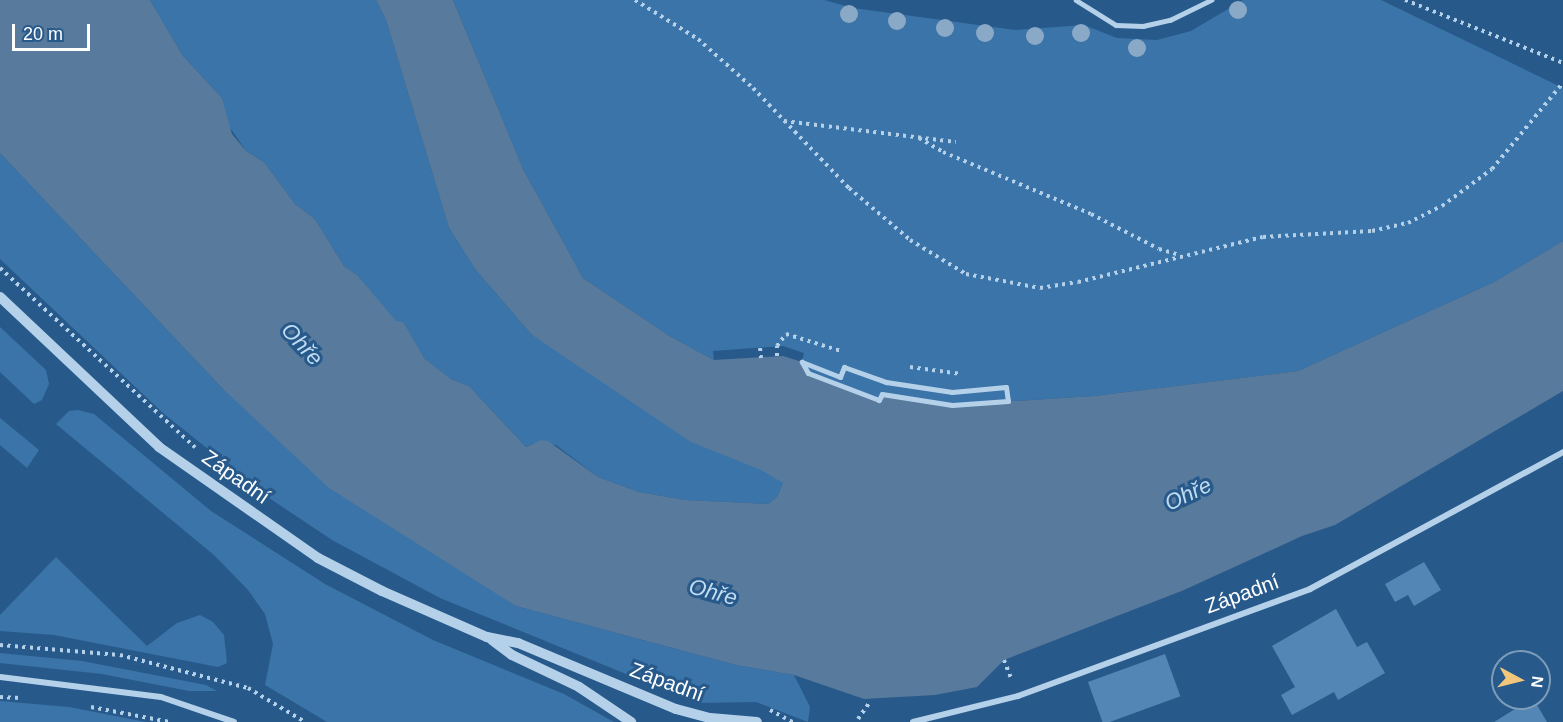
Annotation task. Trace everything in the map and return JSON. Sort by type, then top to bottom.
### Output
[{"type":"street","name":"Západní","points":[[0,297],[159,447],[318,558],[382,591],[487,637],[518,644],[676,709],[731,721],[757,722]]},
{"type":"street","points":[[802,362],[840,377],[844,367],[886,382],[966,392],[1006,387],[1008,401],[952,405],[882,394],[879,400],[808,373],[801,366],[802,362]]},
{"type":"street","name":"Západní","points":[[913,722],[1018,696],[1310,589],[1563,452]]},
{"type":"street","name":"Západní","points":[[487,637],[512,655],[588,692],[631,722]]},
{"type":"street","points":[[0,676],[161,697],[234,722]]},
{"type":"lane","points":[[1076,0],[1116,25],[1143,26],[1170,20],[1211,0]]},
{"type":"path","points":[[635,0],[698,39],[784,121],[849,188],[910,240],[966,274],[1040,288],[1078,282],[1263,237],[1372,231],[1408,223],[1442,206],[1492,169],[1563,83]]},
{"type":"path","points":[[1405,0],[1563,63]]},
{"type":"path","points":[[784,121],[956,142]]},
{"type":"path","points":[[919,138],[943,152],[1091,214],[1159,249],[1182,255]]},
{"type":"path","points":[[0,268],[167,425],[202,453]]},
{"type":"path","points":[[777,356],[777,346],[786,334],[852,354]]},
{"type":"path","points":[[760,348],[761,358]]},
{"type":"path","points":[[908,367],[965,374],[966,392]]},
{"type":"path","points":[[0,645],[120,655],[248,688],[305,722]]},
{"type":"path","points":[[1004,660],[1018,696]]},
{"type":"path","points":[[0,697],[31,699]]},
{"type":"path","points":[[858,719],[869,703]]},
{"type":"path","points":[[85,706],[170,722]]},
{"type":"path","points":[[759,706],[794,722]]},
{"type":"shaded area","points":[[150,0],[376,0],[386,20],[449,228],[475,269],[532,335],[777,478],[783,483],[777,497],[768,504],[685,500],[639,492],[598,477],[556,445],[534,443],[526,447],[469,386],[451,379],[424,358],[357,275],[344,266],[315,219],[295,204],[264,162],[246,151],[227,123],[222,98],[183,56]]},
{"type":"shaded area","points":[[453,0],[824,0],[853,8],[1015,30],[1084,25],[1117,38],[1157,40],[1191,31],[1243,0],[1381,0],[1563,88],[1563,241],[1494,282],[1298,371],[1094,396],[952,405],[879,400],[808,373],[801,366],[804,353],[783,346],[713,351],[714,360],[671,337],[583,278],[523,169]]},
{"type":"shaded area","points":[[0,153],[222,388],[516,606],[736,665],[794,675],[810,707],[808,722],[756,702],[697,703],[440,598],[332,540],[269,498],[163,413],[0,259]]},
{"type":"shaded area","points":[[0,327],[46,370],[49,384],[42,400],[34,404],[0,372]]},
{"type":"shaded area","points":[[78,410],[94,414],[211,511],[325,584],[433,640],[564,694],[614,722],[327,722],[265,685],[273,644],[265,614],[248,590],[215,556],[56,424],[69,411]]},
{"type":"shaded area","points":[[0,418],[39,450],[27,468],[0,445]]},
{"type":"shaded area","points":[[56,557],[147,646],[177,623],[200,615],[213,622],[224,635],[227,663],[218,667],[54,635],[0,631],[0,615]]},
{"type":"shaded area","points":[[0,653],[82,661],[206,685],[217,691],[189,691],[102,674],[0,663]]},
{"type":"shaded area","points":[[0,701],[69,707],[146,722],[0,722]]},
{"type":"water","name":"Ohře","points":[[0,0],[150,0],[183,56],[222,98],[232,134],[246,151],[264,162],[295,204],[315,219],[344,266],[357,275],[396,321],[403,322],[424,358],[451,379],[469,386],[526,447],[541,440],[548,441],[598,477],[639,492],[685,500],[768,504],[777,497],[783,483],[761,470],[691,442],[532,335],[475,269],[449,228],[386,20],[376,0],[453,0],[523,169],[583,278],[671,337],[714,360],[783,356],[802,362],[808,373],[879,399],[882,394],[952,405],[1094,396],[1298,371],[1494,282],[1563,241],[1563,391],[1335,525],[1302,536],[1184,590],[1004,660],[977,687],[935,695],[864,699],[794,675],[736,665],[516,606],[329,488],[222,388],[0,153]]},
{"type":"building","points":[[1424,562],[1441,590],[1414,606],[1408,595],[1395,602],[1385,584]]},
{"type":"building","points":[[1336,609],[1357,647],[1367,642],[1385,673],[1338,700],[1334,692],[1292,715],[1281,695],[1295,687],[1272,646]]},
{"type":"building","points":[[1165,654],[1180,696],[1110,722],[1102,722],[1088,682]]},
{"type":"building","points":[[1514,710],[1540,710],[1547,722],[1494,722]]}]
